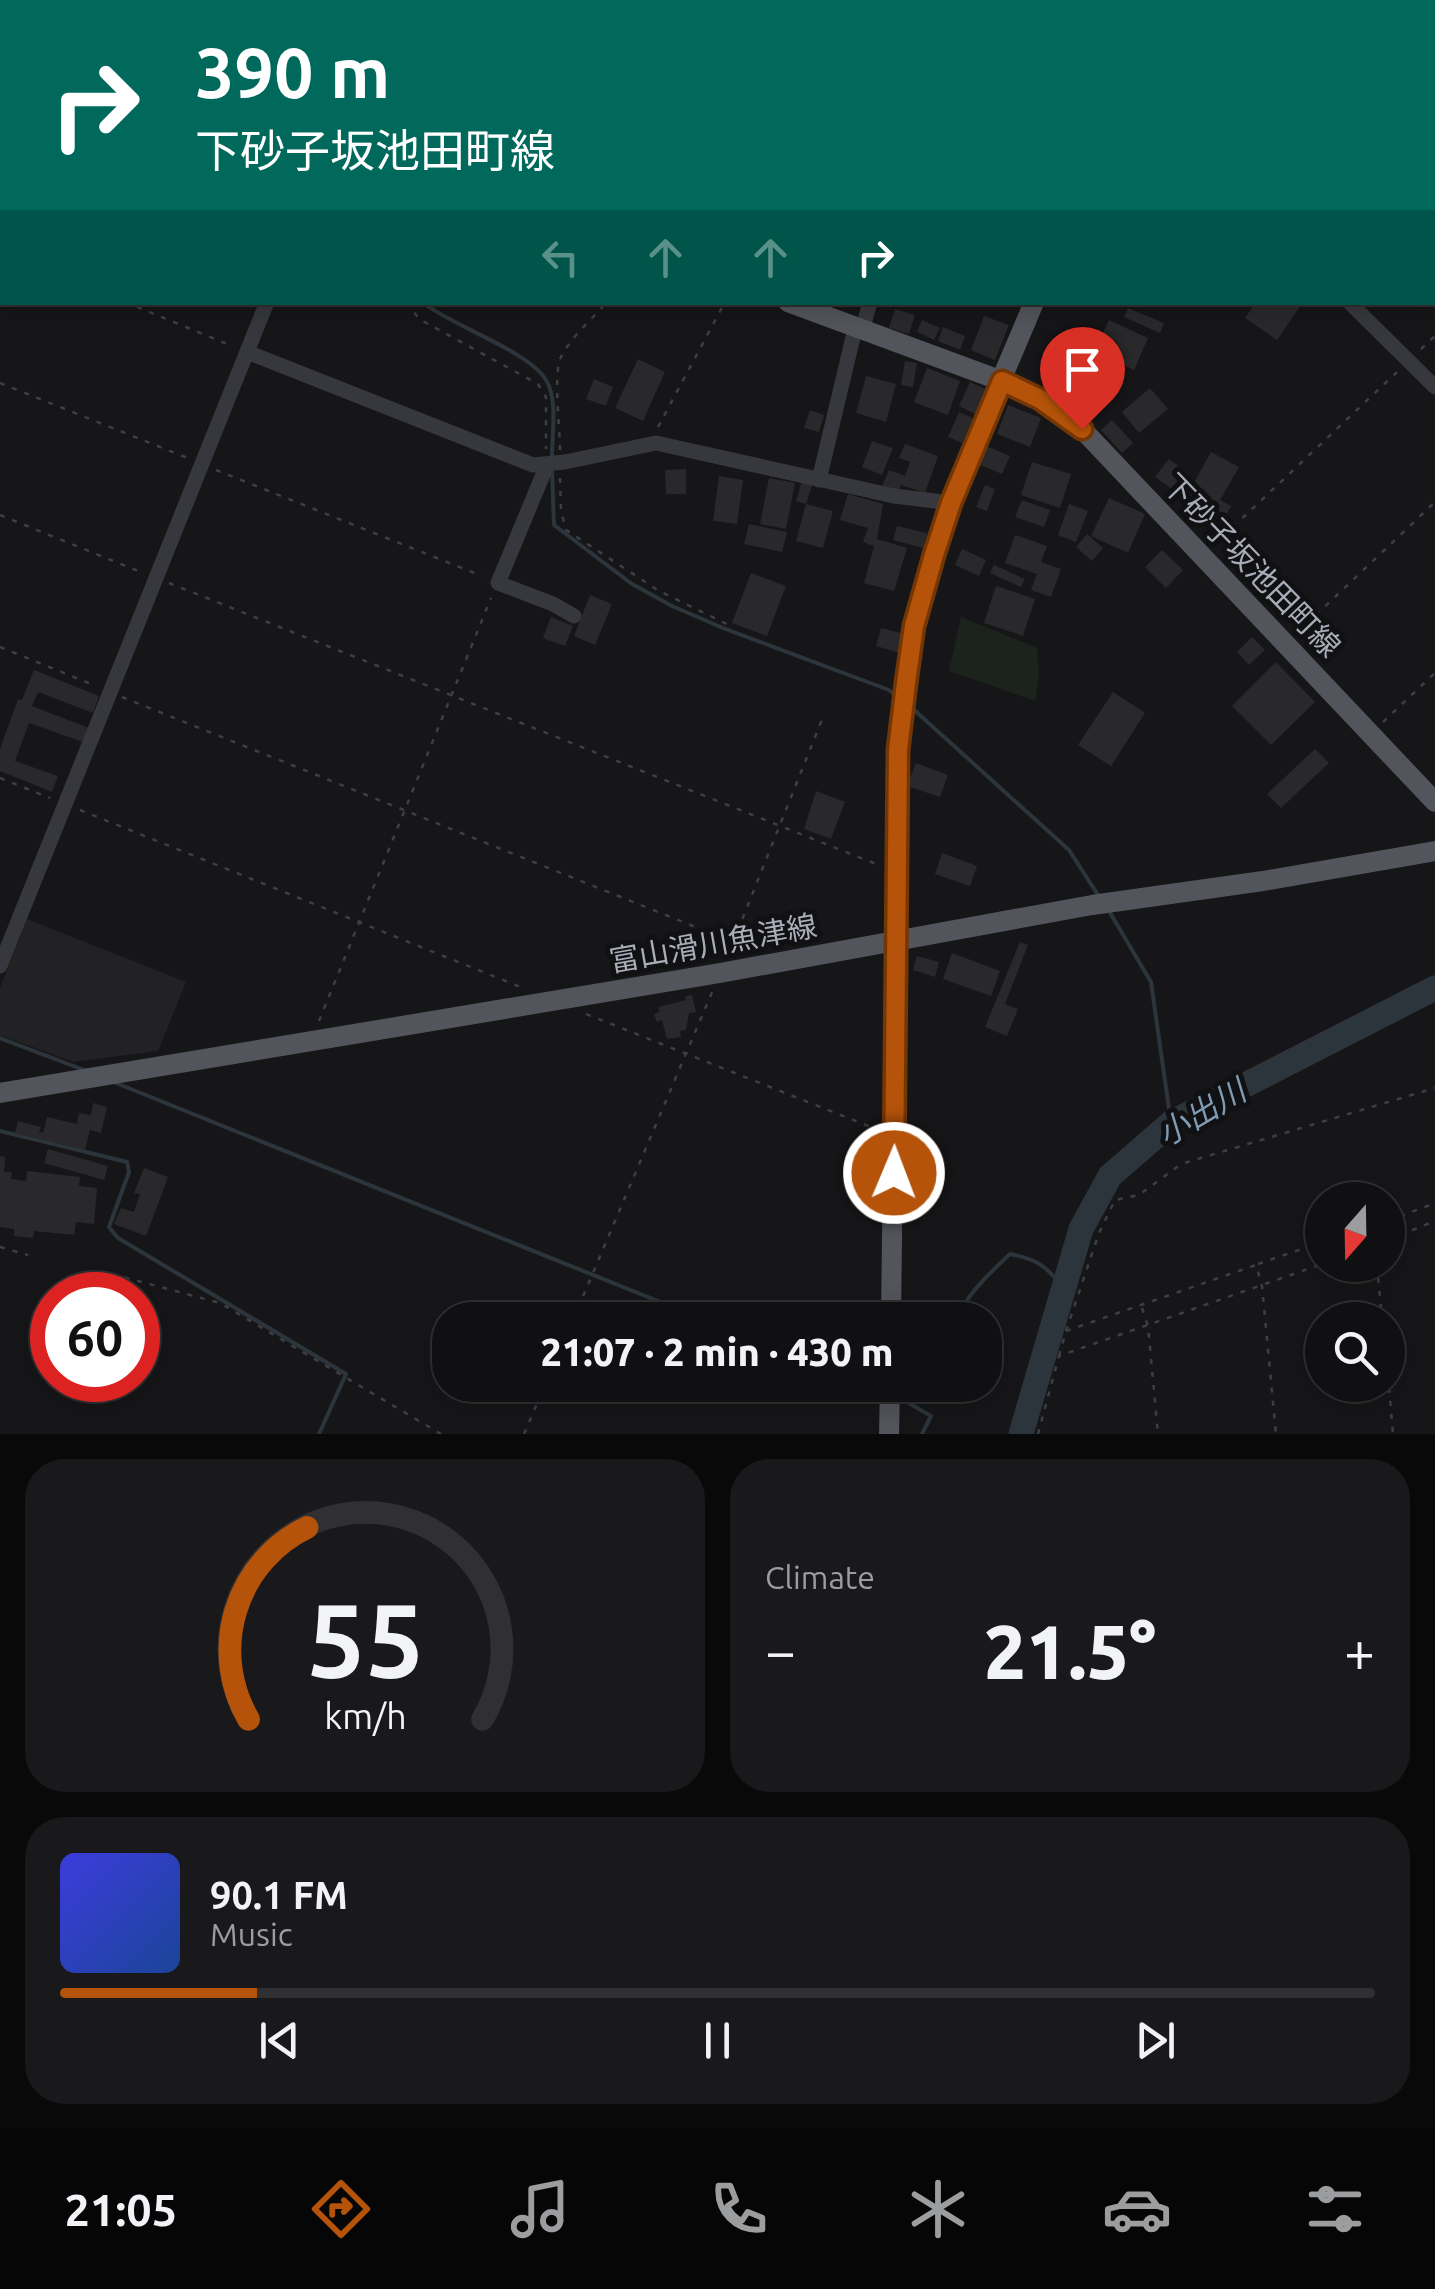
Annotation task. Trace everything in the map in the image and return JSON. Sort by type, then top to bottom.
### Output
[{"type":"main road","name":"下砂子坂池田町線","points":[[796,305],[1002,381],[1040,399],[1082,429],[1435,802]]},
{"type":"main road","points":[[891,1302],[898,750],[914,626],[951,503],[1033,305]]},
{"type":"main road","name":"富山滑川魚津線","points":[[0,1094],[720,973],[1092,904],[1262,881],[1435,851]]},
{"type":"main road","points":[[889,1434],[890,1402]]},
{"type":"street","points":[[0,966],[266,305]]},
{"type":"street","points":[[819,480],[858,330],[869,305]]},
{"type":"street","points":[[1352,305],[1435,387]]},
{"type":"street","points":[[247,352],[533,465],[656,443],[894,496],[951,503]]},
{"type":"street","points":[[553,464],[498,582],[574,616]]},
{"type":"path","points":[[132,305],[247,352]]},
{"type":"path","points":[[409,305],[419,319],[538,384],[546,398],[566,530],[659,591],[731,626]]},
{"type":"path","points":[[553,464],[560,402],[555,380],[560,358],[604,305]]},
{"type":"path","points":[[656,443],[656,430],[723,305]]},
{"type":"path","points":[[1202,557],[1435,336]]},
{"type":"path","points":[[0,383],[498,582],[311,1041]]},
{"type":"path","points":[[1285,644],[1435,502]]},
{"type":"path","points":[[0,515],[897,872]]},
{"type":"path","points":[[0,647],[733,942]]},
{"type":"path","points":[[1371,734],[1435,672]]},
{"type":"path","points":[[581,1302],[688,1054],[823,718]]},
{"type":"path","points":[[0,778],[554,1000]]},
{"type":"path","points":[[587,1014],[895,1136]]},
{"type":"path","points":[[1038,1434],[1066,1331],[1099,1233],[1115,1200],[1139,1195],[1181,1164],[1435,1088]]},
{"type":"path","points":[[1405,1214],[1435,1203]]},
{"type":"path","points":[[1405,1233],[1435,1222]]},
{"type":"path","points":[[0,1247],[28,1254]]},
{"type":"path","points":[[1066,1331],[1305,1248]]},
{"type":"path","points":[[1256,1264],[1262,1286],[1276,1434]]},
{"type":"path","points":[[1059,1356],[1305,1270]]},
{"type":"path","points":[[160,1287],[220,1303],[441,1434]]},
{"type":"path","points":[[1142,1306],[1148,1326],[1158,1434]]},
{"type":"path","points":[[524,1434],[538,1402]]},
{"type":"path","points":[[1390,1402],[1393,1434]]},
{"type":"shaded area","points":[[961,617],[1037,648],[1039,677],[1035,701],[949,671]]},
{"type":"shaded area","points":[[27,919],[186,982],[158,1051],[73,1062],[0,1035],[0,988]]},
{"type":"building","points":[[1254,305],[1301,305],[1277,340],[1245,318]]},
{"type":"building","points":[[1128,308],[1164,323],[1160,333],[1124,317]]},
{"type":"building","points":[[895,309],[915,315],[909,334],[889,328]]},
{"type":"building","points":[[984,316],[1009,325],[995,360],[971,350]]},
{"type":"building","points":[[922,320],[940,328],[934,340],[917,332]]},
{"type":"building","points":[[1109,320],[1148,338],[1134,370],[1094,352]]},
{"type":"building","points":[[943,327],[965,336],[960,350],[938,341]]},
{"type":"building","points":[[638,359],[665,372],[643,421],[615,408]]},
{"type":"building","points":[[905,361],[917,363],[913,387],[901,385]]},
{"type":"building","points":[[927,368],[960,381],[948,415],[914,402]]},
{"type":"building","points":[[866,376],[896,384],[886,422],[856,413]]},
{"type":"building","points":[[594,379],[613,387],[606,406],[586,399]]},
{"type":"building","points":[[970,382],[986,389],[975,414],[959,406]]},
{"type":"building","points":[[1150,388],[1168,409],[1139,433],[1122,412]]},
{"type":"building","points":[[1008,405],[1041,418],[1030,447],[997,434]]},
{"type":"building","points":[[810,410],[824,415],[819,432],[804,428]]},
{"type":"building","points":[[959,412],[973,418],[962,443],[948,437]]},
{"type":"building","points":[[1112,420],[1133,443],[1122,453],[1101,430]]},
{"type":"building","points":[[872,441],[893,448],[882,475],[862,467]]},
{"type":"building","points":[[905,444],[938,456],[925,493],[901,485],[897,495],[881,489],[889,470],[905,476],[910,462],[899,458]]},
{"type":"building","points":[[986,446],[1010,456],[1002,474],[978,464]]},
{"type":"building","points":[[1211,452],[1239,467],[1220,500],[1231,506],[1222,522],[1184,501]]},
{"type":"building","points":[[1169,459],[1189,474],[1176,492],[1155,477]]},
{"type":"building","points":[[1032,462],[1071,474],[1060,508],[1021,495]]},
{"type":"building","points":[[686,469],[686,494],[666,494],[665,470]]},
{"type":"building","points":[[719,476],[743,480],[737,524],[713,521]]},
{"type":"building","points":[[769,478],[795,483],[786,529],[760,524]]},
{"type":"building","points":[[802,481],[812,485],[806,504],[796,501]]},
{"type":"building","points":[[985,485],[995,489],[987,511],[976,507]]},
{"type":"building","points":[[848,494],[883,504],[877,539],[907,548],[894,591],[864,583],[874,546],[863,542],[868,528],[840,520]]},
{"type":"building","points":[[1109,498],[1145,514],[1128,553],[1091,536]]},
{"type":"building","points":[[1022,500],[1050,510],[1044,527],[1015,517]]},
{"type":"building","points":[[806,504],[833,511],[823,548],[796,541]]},
{"type":"building","points":[[1069,504],[1088,511],[1076,542],[1058,535]]},
{"type":"building","points":[[749,524],[787,532],[782,552],[744,544]]},
{"type":"building","points":[[897,526],[927,533],[923,548],[893,540]]},
{"type":"building","points":[[1087,534],[1103,548],[1092,561],[1076,547]]},
{"type":"building","points":[[1015,535],[1047,546],[1041,562],[1061,569],[1051,597],[1031,590],[1037,574],[1005,563]]},
{"type":"building","points":[[962,549],[986,560],[979,576],[955,565]]},
{"type":"building","points":[[1162,550],[1183,570],[1166,588],[1145,567]]},
{"type":"building","points":[[994,565],[1025,579],[1021,587],[990,573]]},
{"type":"building","points":[[751,573],[786,586],[767,636],[732,623]]},
{"type":"building","points":[[996,586],[1035,599],[1023,636],[984,623]]},
{"type":"building","points":[[590,595],[612,604],[595,645],[574,636]]},
{"type":"building","points":[[551,617],[573,626],[565,646],[543,638]]},
{"type":"building","points":[[881,628],[905,634],[900,653],[876,646]]},
{"type":"building","points":[[1252,637],[1265,650],[1249,665],[1237,652]]},
{"type":"building","points":[[1276,662],[1315,702],[1271,745],[1232,706]]},
{"type":"building","points":[[34,670],[99,696],[93,713],[38,692],[32,706],[89,728],[83,742],[29,723],[15,761],[58,776],[52,792],[0,771],[0,749],[18,699],[22,700]]},
{"type":"building","points":[[1113,692],[1145,713],[1111,766],[1078,745]]},
{"type":"building","points":[[1315,749],[1329,763],[1281,808],[1267,794]]},
{"type":"building","points":[[916,763],[948,775],[940,797],[907,786]]},
{"type":"building","points":[[816,791],[845,802],[831,839],[804,829]]},
{"type":"building","points":[[942,853],[977,866],[970,886],[935,874]]},
{"type":"building","points":[[1020,942],[1028,945],[1005,1004],[1018,1009],[1007,1036],[985,1027]]},
{"type":"building","points":[[952,953],[1000,971],[991,996],[943,979]]},
{"type":"building","points":[[917,956],[939,962],[935,977],[913,970]]},
{"type":"building","points":[[692,995],[696,1012],[689,1013],[686,1030],[680,1031],[681,1037],[667,1039],[662,1020],[657,1022],[654,1014],[660,1012],[658,1007]]},
{"type":"building","points":[[93,1103],[107,1107],[101,1133],[90,1130],[85,1150],[15,1133],[18,1121],[41,1127],[39,1132],[43,1133],[47,1117],[77,1124],[79,1113],[91,1115]]},
{"type":"building","points":[[48,1149],[108,1166],[104,1180],[44,1163]]},
{"type":"building","points":[[0,1156],[5,1157],[4,1172],[12,1172],[11,1179],[26,1181],[27,1171],[80,1177],[79,1186],[97,1188],[94,1224],[76,1222],[74,1235],[34,1231],[33,1238],[14,1236],[14,1229],[0,1227]]},
{"type":"building","points":[[144,1168],[168,1177],[146,1236],[114,1224],[121,1208],[134,1212],[140,1194],[134,1193]]},
{"type":"waterway","points":[[426,305],[537,369],[552,397],[552,456]]},
{"type":"waterway","points":[[552,471],[554,525],[632,584],[723,628],[889,690],[896,696]]},
{"type":"waterway","points":[[912,708],[1069,850],[1098,895]]},
{"type":"waterway","points":[[1109,911],[1151,982],[1171,1123]]},
{"type":"waterway","name":"小出川","points":[[1021,1434],[1081,1229],[1110,1176],[1171,1123],[1435,988]]},
{"type":"waterway","points":[[0,1038],[84,1070]]},
{"type":"waterway","points":[[116,1083],[660,1302]]},
{"type":"waterway","points":[[0,1131],[127,1162],[129,1172],[109,1227],[118,1238],[346,1374],[319,1434]]},
{"type":"waterway","points":[[967,1302],[1010,1254],[1040,1264],[1062,1287]]},
{"type":"waterway","points":[[907,1402],[931,1416],[922,1434]]},
{"type":"route","points":[[894,1173],[898,750],[914,626],[951,503],[1002,381],[1040,399],[1082,429]]}]
